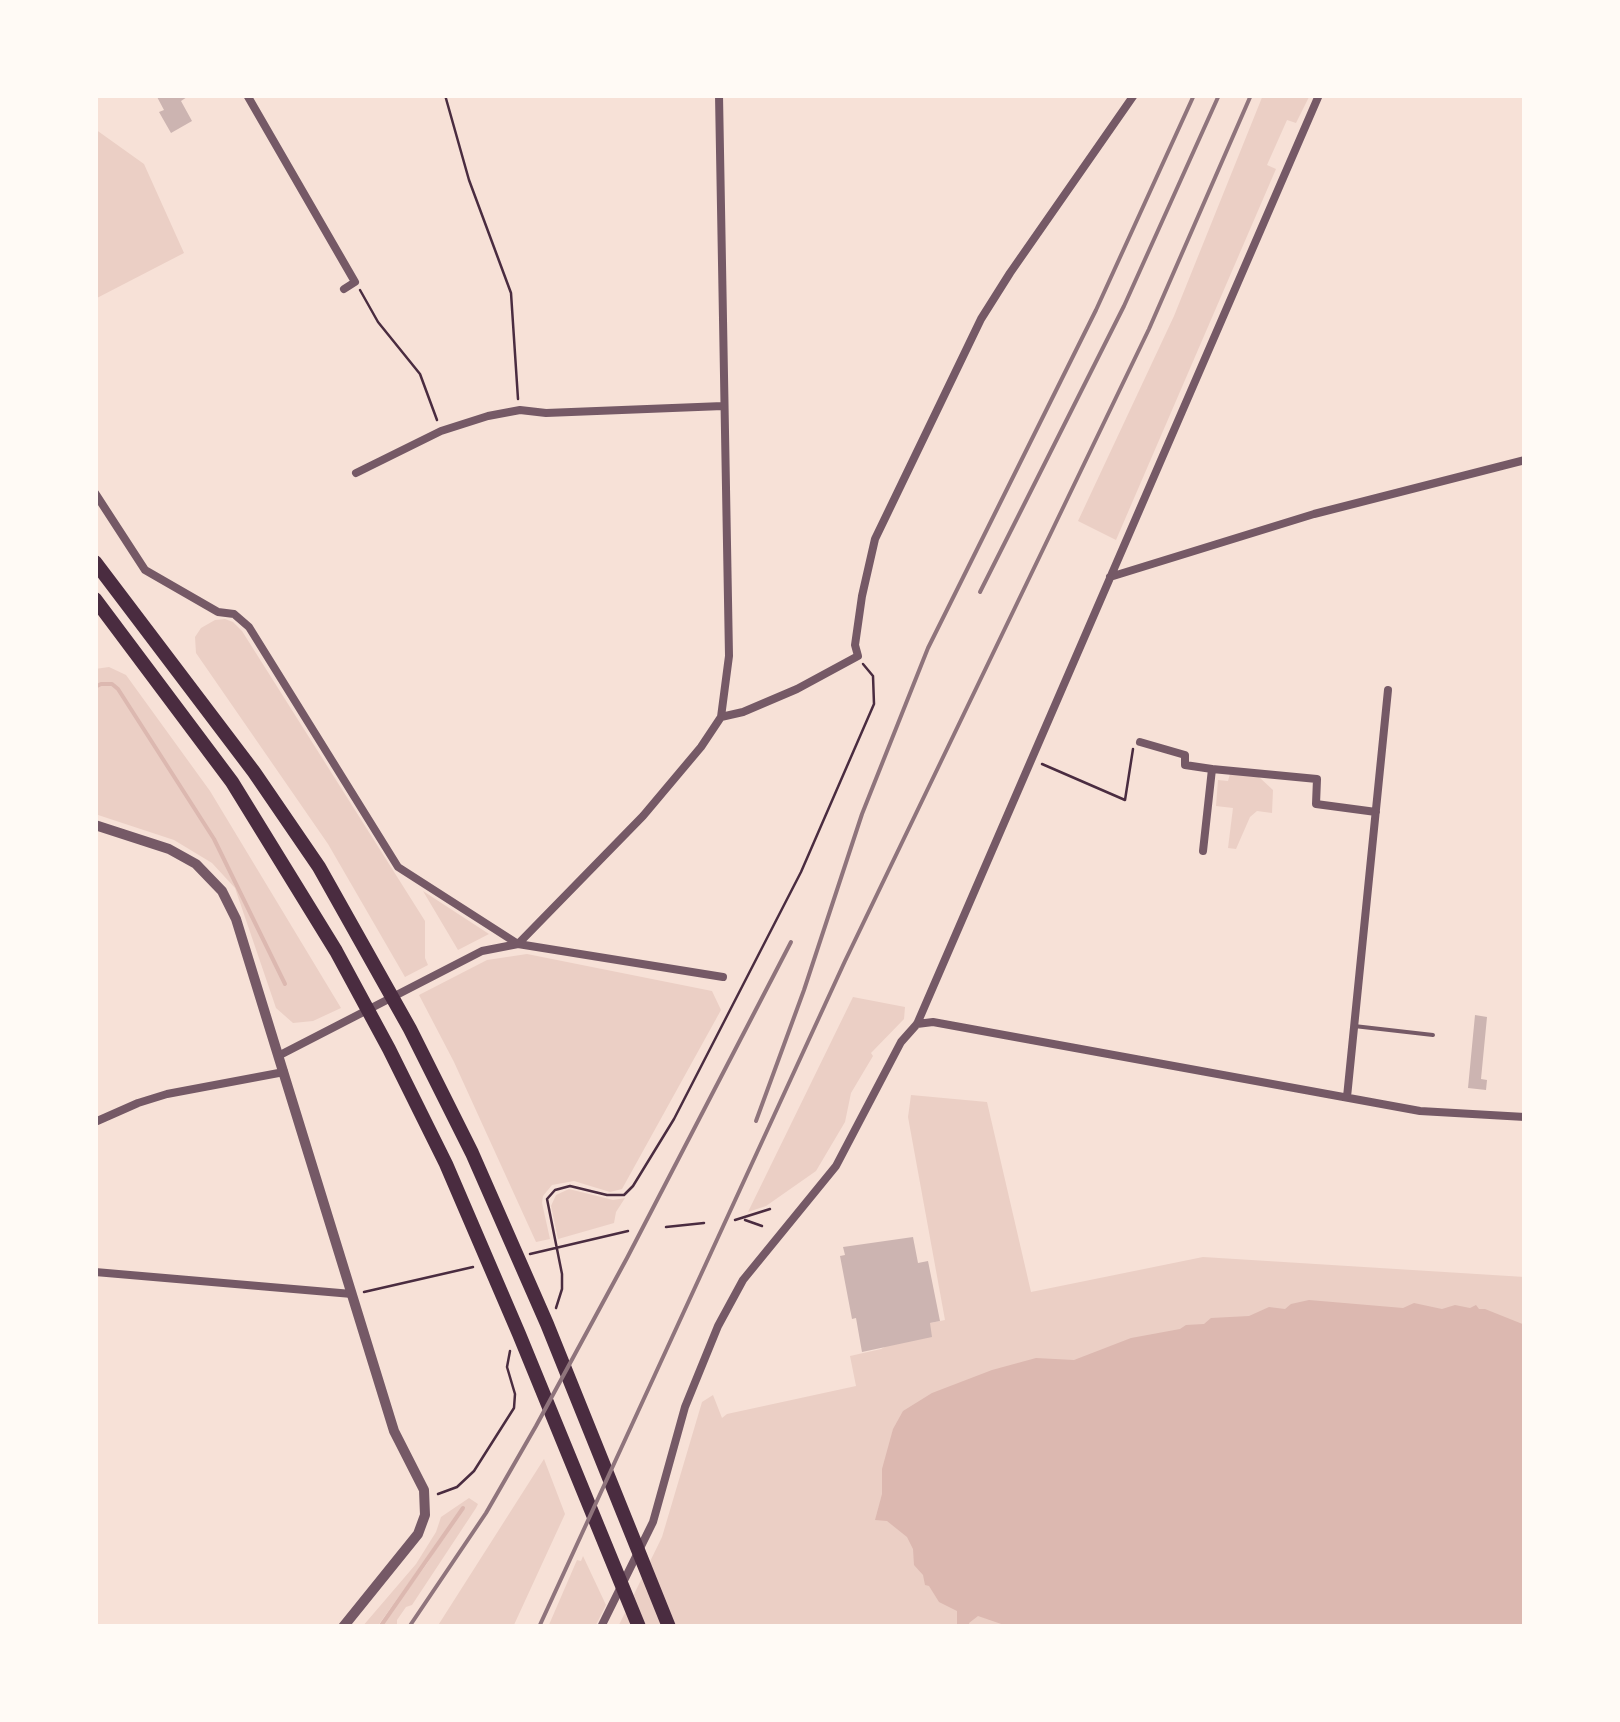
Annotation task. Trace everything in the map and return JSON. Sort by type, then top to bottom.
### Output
[{"type":"highway","points":[[95,562],[254,772],[319,867],[360,936],[472,1154],[547,1324],[669,1627]]},
{"type":"highway","points":[[95,599],[232,782],[336,952],[446,1164],[639,1627]]},
{"type":"street","points":[[247,95],[356,282],[344,288]]},
{"type":"street","points":[[518,944],[643,816],[702,747],[721,717],[729,656],[718,95]]},
{"type":"street","points":[[721,717],[797,689],[858,656],[862,596],[874,538],[981,319],[1134,95]]},
{"type":"street","points":[[601,1627],[653,1522],[684,1407],[704,1354],[743,1280],[836,1166],[901,1042],[917,1024],[1319,95]]},
{"type":"street","points":[[356,473],[441,430],[520,410],[546,413],[723,406]]},
{"type":"street","points":[[1110,576],[1314,514],[1525,460]]},
{"type":"street","points":[[95,492],[146,570],[218,612],[234,614],[250,627],[398,867],[518,944]]},
{"type":"street","points":[[1347,1097],[1388,690]]},
{"type":"street","points":[[1140,742],[1185,755],[1185,765],[1317,779],[1316,804],[1376,812]]},
{"type":"street","points":[[1202,851],[1212,769]]},
{"type":"street","points":[[95,825],[168,849],[196,864],[222,891],[236,919],[394,1431],[418,1475],[426,1504],[422,1525],[404,1556],[343,1627]]},
{"type":"street","points":[[280,1055],[482,951],[518,944],[724,978]]},
{"type":"street","points":[[917,1024],[933,1022],[1420,1111],[1525,1117]]},
{"type":"street","points":[[95,1122],[138,1102],[168,1094],[284,1072]]},
{"type":"street","points":[[95,1272],[352,1294]]},
{"type":"lane","points":[[1354,1026],[1433,1035]]},
{"type":"path","points":[[445,95],[469,180],[512,293],[520,410]]},
{"type":"path","points":[[356,282],[378,322],[420,374],[441,430]]},
{"type":"path","points":[[551,1314],[560,1302],[562,1290],[546,1205],[550,1194],[570,1186],[614,1196],[628,1192],[674,1119],[801,872],[874,704],[873,676],[858,656]]},
{"type":"path","points":[[1031,759],[1124,800],[1133,748],[1140,742]]},
{"type":"path","points":[[744,1220],[770,1208]]},
{"type":"path","points":[[734,1220],[762,1226]]},
{"type":"path","points":[[666,1226],[704,1223]]},
{"type":"path","points":[[514,1258],[628,1231]]},
{"type":"path","points":[[368,1292],[478,1266]]},
{"type":"path","points":[[437,1494],[457,1487],[474,1471],[514,1408],[515,1394],[507,1367],[515,1345]]},
{"type":"shaded area","points":[[1263,95],[1309,97],[1296,123],[1287,120],[1267,165],[1276,169],[1116,540],[1078,521],[1174,316]]},
{"type":"shaded area","points":[[95,129],[144,164],[184,253],[95,299]]},
{"type":"shaded area","points":[[225,619],[242,631],[425,921],[428,965],[405,977],[328,844],[196,653],[195,637],[201,628]]},
{"type":"shaded area","points":[[109,667],[126,675],[210,791],[341,1008],[313,1021],[293,1023],[276,1008],[235,888],[212,863],[174,840],[95,814],[95,669]]},
{"type":"shaded area","points":[[1230,774],[1259,777],[1273,790],[1272,813],[1257,811],[1250,817],[1236,849],[1228,848],[1233,808],[1216,806],[1218,780],[1228,781]]},
{"type":"shaded area","points":[[423,891],[489,934],[458,950]]},
{"type":"shaded area","points":[[527,954],[712,991],[721,1010],[622,1189],[610,1192],[574,1181],[552,1185],[542,1203],[550,1239],[536,1242],[419,995],[487,960]]},
{"type":"shaded area","points":[[853,997],[905,1007],[904,1019],[871,1053],[873,1056],[851,1093],[845,1122],[816,1171],[766,1206],[748,1212]]},
{"type":"shaded area","points":[[911,1095],[987,1102],[1031,1292],[1203,1257],[1525,1277],[1525,1627],[618,1627],[662,1537],[702,1402],[713,1395],[722,1418],[856,1386],[850,1356],[881,1349],[930,1323],[945,1320],[908,1117]]},
{"type":"shaded area","points":[[569,1189],[613,1200],[625,1198],[614,1223],[558,1239],[551,1206],[556,1195]]},
{"type":"shaded area","points":[[1309,1300],[1403,1308],[1414,1303],[1442,1309],[1476,1305],[1525,1325],[1525,1627],[1010,1627],[978,1616],[969,1623],[970,1627],[957,1627],[957,1611],[939,1602],[925,1585],[923,1575],[914,1565],[907,1537],[887,1521],[875,1520],[882,1494],[882,1469],[893,1429],[903,1411],[932,1393],[1036,1358],[1074,1360],[1131,1338],[1204,1324],[1211,1318],[1249,1316],[1269,1307],[1285,1309]]},
{"type":"shaded area","points":[[544,1459],[565,1514],[513,1627],[437,1627]]},
{"type":"shaded area","points":[[469,1498],[478,1504],[476,1508],[412,1605],[397,1620],[397,1627],[380,1627],[463,1507],[377,1627],[362,1627],[416,1564],[441,1517]]},
{"type":"shaded area","points":[[583,1556],[606,1605],[595,1627],[548,1627],[577,1560],[581,1561]]},
{"type":"building","points":[[156,95],[190,95],[181,101],[192,121],[171,133],[159,112],[164,110]]},
{"type":"building","points":[[1475,1015],[1487,1017],[1481,1079],[1487,1080],[1486,1090],[1468,1088]]},
{"type":"building","points":[[913,1237],[918,1263],[928,1261],[940,1321],[930,1323],[932,1337],[862,1352],[840,1256],[845,1255],[843,1247]]},
{"type":"waterway","points":[[95,687],[112,684],[118,689],[214,839],[285,984]]},
{"type":"waterway","points":[[380,1627],[463,1508]]},
{"type":"railway","points":[[756,1121],[862,814],[928,648],[1096,310],[1194,95]]},
{"type":"railway","points":[[980,592],[1124,306],[1219,95]]},
{"type":"railway","points":[[539,1627],[845,961],[1149,329],[1251,95]]},
{"type":"railway","points":[[409,1627],[486,1513],[536,1426],[791,942]]}]
